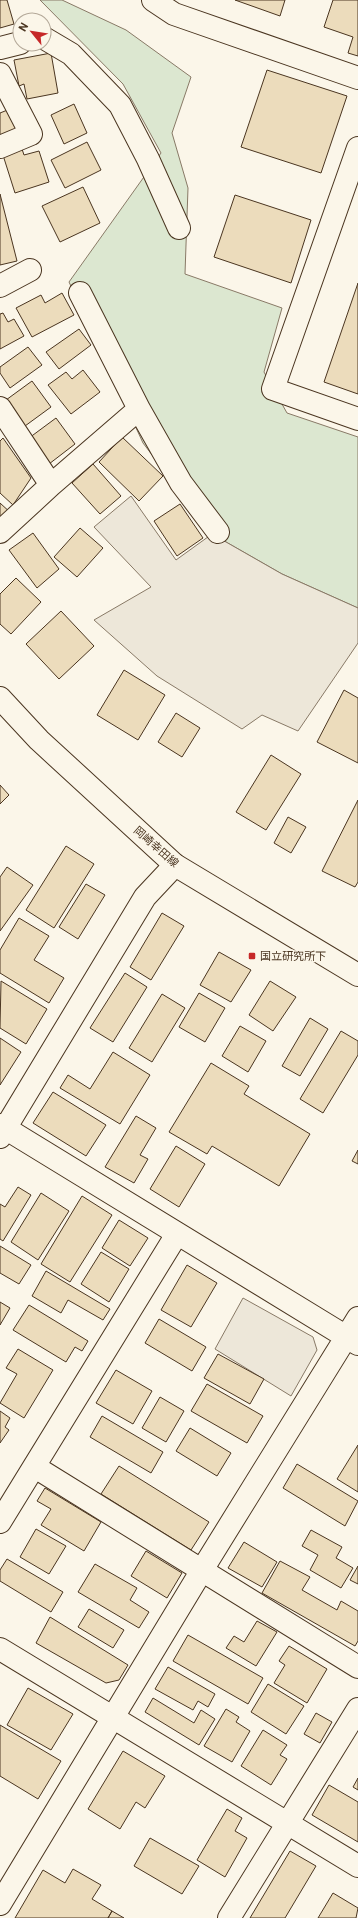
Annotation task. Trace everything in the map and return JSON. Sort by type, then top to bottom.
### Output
[{"type":"street","points":[[153,0],[174,14],[358,78]]},
{"type":"street","points":[[52,43],[71,54],[120,105],[148,159],[179,228]]},
{"type":"street","points":[[0,48],[12,45]]},
{"type":"street","points":[[0,74],[31,134],[0,148]]},
{"type":"street","points":[[358,148],[273,389],[358,419]]},
{"type":"street","points":[[0,286],[30,270]]},
{"type":"street","points":[[80,293],[139,409],[181,483],[218,532]]},
{"type":"street","points":[[0,408],[51,485]]},
{"type":"street","points":[[0,532],[51,485],[139,409]]},
{"type":"street","name":"岡崎幸田線","points":[[0,698],[39,740],[175,865],[358,975]]},
{"type":"street","points":[[175,865],[145,897],[2,1130],[352,1340]]},
{"type":"street","points":[[0,1522],[177,1234]]},
{"type":"street","points":[[0,1904],[202,1570],[352,1340],[358,1318]]},
{"type":"street","points":[[35,1467],[358,1667]]},
{"type":"street","points":[[0,1649],[358,1866]]},
{"type":"street","points":[[229,1918],[286,1823],[358,1709]]},
{"type":"green space","points":[[40,0],[62,0],[126,30],[191,77],[172,133],[188,188],[185,274],[282,308],[264,372],[287,413],[358,437],[358,608],[282,574],[212,534],[143,443],[69,282],[161,153],[123,84]]},
{"type":"shaded area","points":[[131,496],[176,560],[212,534],[282,574],[358,608],[358,643],[298,731],[262,715],[242,729],[157,676],[94,620],[151,587],[94,527]]},
{"type":"shaded area","points":[[243,1298],[313,1337],[317,1350],[291,1396],[215,1349]]},
{"type":"building","points":[[0,0],[7,0],[12,17],[12,25],[0,28]]},
{"type":"building","points":[[235,0],[285,0],[280,16]]},
{"type":"building","points":[[333,0],[358,0],[358,56],[348,53],[353,37],[324,27]]},
{"type":"building","points":[[51,53],[58,93],[27,99],[24,84],[19,86],[14,60]]},
{"type":"building","points":[[267,70],[347,96],[321,173],[241,147]]},
{"type":"building","points":[[74,104],[87,133],[64,144],[51,115]]},
{"type":"building","points":[[10,109],[18,128],[0,136],[0,113]]},
{"type":"building","points":[[87,142],[101,170],[65,188],[51,160]]},
{"type":"building","points":[[21,146],[24,155],[39,151],[49,182],[15,193],[2,152]]},
{"type":"building","points":[[83,187],[100,223],[60,242],[42,206]]},
{"type":"building","points":[[0,194],[17,261],[0,265]]},
{"type":"building","points":[[235,195],[311,220],[291,283],[214,257]]},
{"type":"building","points":[[358,283],[358,394],[324,382]]},
{"type":"building","points":[[62,293],[74,315],[32,337],[16,308],[41,295],[45,303]]},
{"type":"building","points":[[3,313],[8,322],[14,319],[24,336],[0,349],[0,314]]},
{"type":"building","points":[[79,329],[91,345],[59,369],[46,352]]},
{"type":"building","points":[[28,347],[42,365],[10,388],[0,373],[0,367]]},
{"type":"building","points":[[83,370],[100,392],[71,414],[48,385],[66,372],[72,379]]},
{"type":"building","points":[[32,381],[51,407],[25,426],[6,400]]},
{"type":"building","points":[[56,418],[75,444],[49,464],[29,438]]},
{"type":"building","points":[[122,437],[163,476],[139,501],[99,462]]},
{"type":"building","points":[[3,438],[31,478],[13,505],[0,493],[0,441]]},
{"type":"building","points":[[93,464],[121,496],[100,514],[72,483]]},
{"type":"building","points":[[0,503],[12,514],[0,527]]},
{"type":"building","points":[[180,504],[203,538],[177,556],[154,521]]},
{"type":"building","points":[[80,528],[103,548],[77,577],[54,557]]},
{"type":"building","points":[[33,533],[59,569],[37,588],[9,550]]},
{"type":"building","points":[[16,578],[41,602],[11,634],[0,624],[0,594]]},
{"type":"building","points":[[61,611],[94,646],[59,679],[26,644]]},
{"type":"building","points":[[124,670],[165,695],[138,740],[97,715]]},
{"type":"building","points":[[344,690],[358,698],[358,763],[317,742]]},
{"type":"building","points":[[176,713],[200,728],[182,757],[158,742]]},
{"type":"building","points":[[271,755],[301,774],[266,830],[236,812]]},
{"type":"building","points":[[0,785],[9,795],[0,804]]},
{"type":"building","points":[[358,800],[358,882],[355,887],[322,871]]},
{"type":"building","points":[[288,817],[306,827],[291,853],[274,843]]},
{"type":"building","points":[[66,846],[94,864],[54,928],[26,910]]},
{"type":"building","points":[[7,867],[33,885],[0,931],[0,877]]},
{"type":"building","points":[[86,884],[105,895],[78,939],[59,927]]},
{"type":"building","points":[[162,913],[184,926],[151,980],[130,967]]},
{"type":"building","points":[[19,918],[49,936],[34,960],[64,978],[49,1003],[0,973],[0,950]]},
{"type":"building","points":[[219,952],[251,970],[231,1002],[200,985]]},
{"type":"building","points":[[125,973],[147,987],[113,1042],[90,1028]]},
{"type":"building","points":[[1,981],[47,1009],[26,1044],[0,1028]]},
{"type":"building","points":[[270,981],[296,997],[273,1031],[249,1015]]},
{"type":"building","points":[[199,993],[225,1008],[205,1042],[179,1027]]},
{"type":"building","points":[[162,994],[185,1008],[152,1062],[129,1048]]},
{"type":"building","points":[[310,1018],[328,1029],[300,1076],[282,1066]]},
{"type":"building","points":[[240,1026],[266,1041],[248,1072],[222,1056]]},
{"type":"building","points":[[341,1031],[358,1041],[358,1055],[323,1113],[300,1099]]},
{"type":"building","points":[[0,1038],[21,1052],[0,1085]]},
{"type":"building","points":[[113,1052],[150,1075],[120,1124],[60,1088],[68,1075],[90,1089]]},
{"type":"building","points":[[211,1063],[249,1086],[244,1094],[310,1134],[279,1186],[212,1146],[207,1154],[169,1132]]},
{"type":"building","points":[[53,1092],[106,1125],[86,1156],[33,1123]]},
{"type":"building","points":[[136,1116],[156,1128],[140,1155],[148,1159],[134,1183],[105,1167]]},
{"type":"building","points":[[176,1146],[205,1164],[179,1207],[150,1189]]},
{"type":"building","points":[[358,1150],[358,1164],[352,1161]]},
{"type":"building","points":[[18,1187],[31,1195],[3,1241],[0,1239],[0,1204],[5,1207]]},
{"type":"building","points":[[41,1193],[69,1211],[38,1260],[11,1242]]},
{"type":"building","points":[[82,1196],[112,1215],[70,1282],[41,1264]]},
{"type":"building","points":[[119,1220],[148,1238],[130,1266],[102,1248]]},
{"type":"building","points":[[0,1246],[31,1265],[19,1284],[0,1273]]},
{"type":"building","points":[[101,1252],[129,1269],[109,1302],[81,1284]]},
{"type":"building","points":[[187,1265],[217,1283],[191,1327],[161,1310]]},
{"type":"building","points":[[46,1271],[110,1309],[103,1320],[68,1300],[61,1313],[32,1296]]},
{"type":"building","points":[[0,1302],[10,1308],[0,1325]]},
{"type":"building","points":[[29,1305],[88,1341],[82,1351],[75,1347],[66,1362],[13,1330]]},
{"type":"building","points":[[159,1319],[206,1347],[192,1371],[145,1343]]},
{"type":"building","points":[[18,1349],[53,1370],[24,1418],[0,1403],[17,1374],[6,1368]]},
{"type":"building","points":[[218,1354],[264,1379],[250,1404],[204,1378]]},
{"type":"building","points":[[116,1370],[152,1391],[133,1424],[96,1403]]},
{"type":"building","points":[[207,1384],[263,1416],[247,1443],[191,1411]]},
{"type":"building","points":[[160,1397],[184,1411],[166,1442],[142,1428]]},
{"type":"building","points":[[0,1411],[10,1418],[5,1427],[9,1430],[0,1443]]},
{"type":"building","points":[[102,1416],[163,1452],[151,1473],[90,1437]]},
{"type":"building","points":[[190,1428],[231,1453],[217,1476],[176,1451]]},
{"type":"building","points":[[358,1445],[358,1492],[337,1479]]},
{"type":"building","points":[[297,1464],[358,1501],[345,1526],[283,1488]]},
{"type":"building","points":[[119,1466],[209,1522],[191,1550],[101,1494]]},
{"type":"building","points":[[45,1488],[101,1522],[84,1551],[41,1525],[51,1509],[37,1501]]},
{"type":"building","points":[[36,1529],[66,1546],[49,1574],[20,1557]]},
{"type":"building","points":[[311,1530],[342,1547],[336,1558],[353,1568],[341,1588],[310,1570],[318,1555],[302,1546]]},
{"type":"building","points":[[244,1542],[277,1562],[262,1587],[228,1568]]},
{"type":"building","points":[[146,1551],[182,1573],[167,1598],[131,1576]]},
{"type":"building","points":[[7,1559],[63,1592],[51,1612],[0,1581],[0,1570]]},
{"type":"building","points":[[280,1561],[310,1577],[302,1590],[337,1610],[341,1601],[358,1611],[358,1641],[355,1646],[262,1593]]},
{"type":"building","points":[[95,1564],[137,1588],[130,1600],[149,1612],[139,1628],[78,1592]]},
{"type":"building","points":[[358,1566],[358,1584],[350,1580]]},
{"type":"building","points":[[89,1609],[124,1630],[113,1648],[78,1627]]},
{"type":"building","points":[[50,1617],[128,1665],[119,1680],[106,1683],[36,1643]]},
{"type":"building","points":[[257,1621],[277,1632],[256,1666],[226,1648],[234,1636],[244,1642]]},
{"type":"building","points":[[188,1635],[263,1678],[248,1704],[173,1661]]},
{"type":"building","points":[[289,1646],[327,1669],[307,1703],[274,1683],[285,1665],[279,1661]]},
{"type":"building","points":[[168,1667],[215,1694],[208,1707],[198,1701],[193,1710],[155,1689]]},
{"type":"building","points":[[268,1684],[304,1706],[286,1734],[251,1712]]},
{"type":"building","points":[[28,1688],[73,1714],[51,1750],[7,1725]]},
{"type":"building","points":[[153,1698],[194,1723],[201,1710],[215,1719],[199,1745],[145,1712]]},
{"type":"building","points":[[226,1709],[239,1717],[236,1722],[250,1731],[232,1762],[204,1746]]},
{"type":"building","points":[[316,1713],[332,1722],[320,1743],[304,1734]]},
{"type":"building","points":[[0,1725],[61,1761],[38,1799],[0,1776]]},
{"type":"building","points":[[263,1730],[287,1745],[280,1755],[287,1759],[271,1785],[241,1766]]},
{"type":"building","points":[[123,1751],[165,1776],[145,1808],[136,1802],[120,1829],[88,1809]]},
{"type":"building","points":[[358,1778],[358,1790],[353,1787]]},
{"type":"building","points":[[329,1785],[358,1802],[358,1842],[312,1815]]},
{"type":"building","points":[[227,1809],[242,1818],[235,1831],[247,1838],[225,1877],[197,1860]]},
{"type":"building","points":[[150,1838],[199,1866],[182,1894],[134,1866]]},
{"type":"building","points":[[290,1851],[316,1866],[285,1918],[250,1918]]},
{"type":"building","points":[[73,1869],[101,1885],[92,1899],[112,1911],[108,1918],[15,1918],[43,1870],[65,1883]]},
{"type":"building","points":[[333,1893],[358,1908],[356,1918],[318,1918]]},
{"type":"building","points":[[112,1911],[124,1918],[108,1918]]},
{"type":"place","name":"国立研究所下","points":[[252,956]]}]
